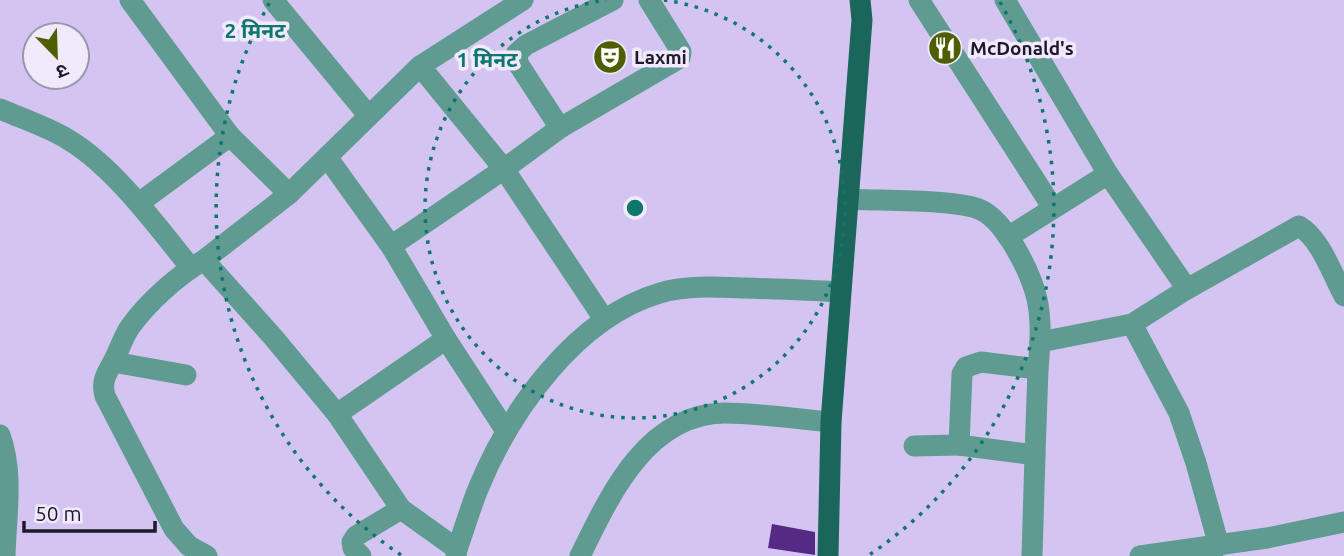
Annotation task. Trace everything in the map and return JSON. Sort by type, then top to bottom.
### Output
[{"type":"main road","points":[[828,556],[831,422],[862,20],[860,0]]},
{"type":"street","points":[[130,0],[230,136],[289,194]]},
{"type":"street","points":[[273,0],[368,115]]},
{"type":"street","points":[[207,556],[189,547],[174,528],[105,396],[104,377],[129,329],[146,309],[197,264],[289,194],[420,66],[523,0]]},
{"type":"street","points":[[560,128],[519,65],[516,54],[526,45],[613,0]]},
{"type":"street","points":[[391,246],[560,128],[680,58],[681,52],[649,0]]},
{"type":"street","points":[[919,0],[1053,208]]},
{"type":"street","points":[[1005,0],[1108,174],[1187,289]]},
{"type":"street","points":[[420,66],[504,169],[604,319]]},
{"type":"street","points":[[0,109],[80,147],[139,203],[197,264],[273,337],[337,414],[401,509],[456,553],[478,488],[506,431],[539,383],[570,349],[604,319],[660,292],[686,288],[839,292]]},
{"type":"street","points":[[139,203],[230,136]]},
{"type":"street","points":[[327,158],[391,246],[446,339],[506,431]]},
{"type":"street","points":[[1009,237],[1108,174]]},
{"type":"street","points":[[848,199],[958,204],[980,209],[993,217],[1009,237],[1037,300],[1040,342],[1032,556]]},
{"type":"street","points":[[1040,342],[1132,324],[1187,289],[1299,226],[1308,231],[1344,296]]},
{"type":"street","points":[[1132,324],[1179,413],[1219,546]]},
{"type":"street","points":[[337,414],[446,339]]},
{"type":"street","points":[[113,362],[186,375]]},
{"type":"street","points":[[959,445],[962,374],[966,367],[981,362],[1038,369]]},
{"type":"street","points":[[580,556],[609,497],[635,461],[657,437],[703,415],[723,413],[831,422]]},
{"type":"street","points":[[0,435],[7,455],[9,473],[5,556]]},
{"type":"street","points":[[914,446],[959,445],[1035,455]]},
{"type":"street","points":[[361,556],[353,548],[352,542],[356,536],[401,509]]},
{"type":"street","points":[[1140,556],[1219,546],[1271,547],[1344,522]]},
{"type":"building","points":[[772,524],[815,532],[815,555],[768,548]]},
{"type":"place","name":"McDonald's","points":[[945,48]]},
{"type":"place","name":"Laxmi","points":[[610,57]]}]
